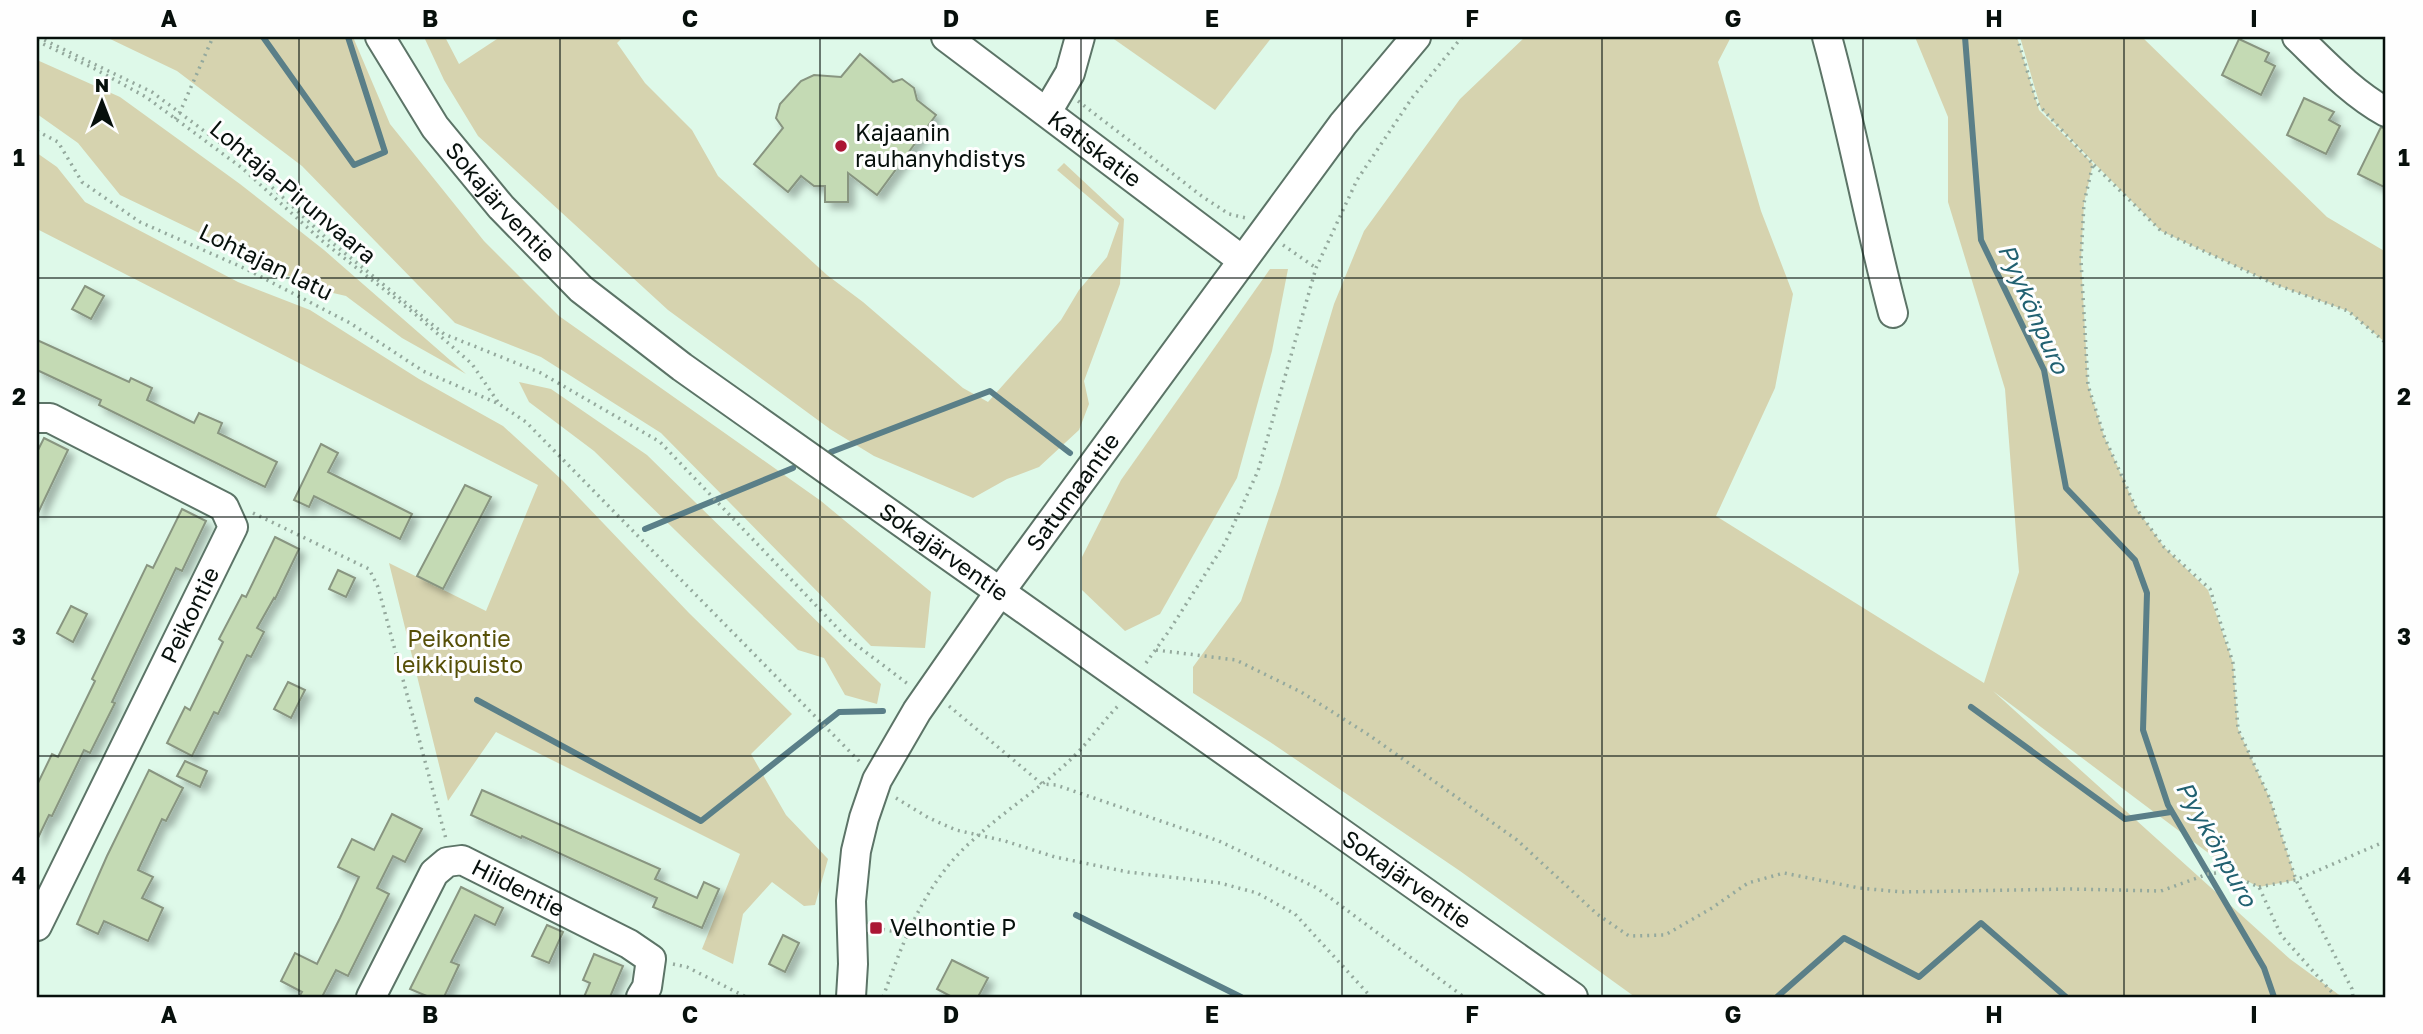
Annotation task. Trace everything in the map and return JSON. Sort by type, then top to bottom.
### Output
[{"type":"street","name":"Sokajärventie","points":[[380,37],[435,127],[501,207],[581,289],[682,367],[1573,997]]},
{"type":"street","name":"Katiskatie","points":[[946,37],[1055,100],[1242,260]]},
{"type":"street","points":[[1055,100],[1078,53],[1080,37]]},
{"type":"street","name":"Satumaantie","points":[[850,997],[851,901],[856,851],[853,813],[877,779],[927,694],[999,593],[1343,124],[1416,37]]},
{"type":"street","points":[[1827,37],[1893,313]]},
{"type":"street","points":[[2297,37],[2333,72],[2386,112]]},
{"type":"street","points":[[37,418],[50,418],[224,507]]},
{"type":"street","name":"Peikontie","points":[[39,914],[233,527],[224,507]]},
{"type":"street","name":"Hiidentie","points":[[371,997],[433,873],[447,862],[462,860],[629,944],[650,959]]},
{"type":"street","points":[[641,997],[647,986],[650,959]]},
{"type":"path","points":[[175,119],[214,37]]},
{"type":"path","points":[[1146,663],[1225,543],[1258,471],[1316,268],[1357,180],[1412,98],[1462,37]]},
{"type":"path","points":[[2017,37],[2036,103],[2161,231],[2274,284],[2348,311],[2386,343]]},
{"type":"path","points":[[37,39],[152,92],[180,112],[243,159],[326,237],[444,334],[541,373],[660,442],[847,638],[908,683],[954,709],[1042,783],[1056,785],[1219,841],[1317,888],[1464,997]]},
{"type":"path","name":"Lohtaja-Pirunvaara","points":[[37,39],[136,92],[242,168],[321,240],[414,313],[472,365],[499,404]]},
{"type":"path","points":[[1055,100],[1229,214],[1248,219],[1316,268]]},
{"type":"path","name":"Lohtajan latu","points":[[37,131],[58,142],[82,182],[139,222],[244,268],[350,323],[423,370],[499,404]]},
{"type":"path","points":[[2093,164],[2084,203],[2081,260],[2088,385],[2104,436],[2136,508],[2164,547],[2210,589],[2234,663],[2238,729],[2270,799],[2297,880],[2353,989],[2353,997]]},
{"type":"path","points":[[499,404],[526,422],[554,448],[890,795],[956,830],[1079,862],[1128,872],[1220,883],[1257,893],[1295,915],[1371,997]]},
{"type":"path","points":[[224,507],[257,514],[369,569],[378,587],[446,838],[447,862]]},
{"type":"path","points":[[1156,650],[1236,660],[1301,692],[1368,735],[1517,840],[1597,915],[1629,936],[1665,935],[1748,883],[1784,873],[1859,888],[1902,892],[2071,889],[2161,891],[2208,874],[2224,872],[2259,887],[2297,880],[2386,841]]},
{"type":"path","points":[[883,997],[906,934],[940,876],[979,834],[1080,750],[1125,698]]},
{"type":"path","points":[[2259,887],[2281,935],[2336,997]]},
{"type":"path","points":[[876,928],[906,934]]},
{"type":"path","points":[[650,959],[687,967],[746,997]]},
{"type":"green space","points":[[106,37],[353,37],[390,124],[484,241],[559,316],[821,501],[931,592],[925,648],[871,646],[661,433],[541,357],[455,323],[302,166],[177,71]]},
{"type":"green space","points":[[424,37],[445,37],[459,64],[500,37],[623,37],[617,43],[645,83],[692,130],[718,176],[827,275],[863,302],[963,388],[988,402],[1061,320],[1079,290],[1107,257],[1119,223],[1057,170],[1064,163],[1124,219],[1120,284],[1084,381],[1089,404],[1079,430],[1039,467],[1007,479],[973,498],[874,456],[830,429],[668,310],[478,136],[444,80]]},
{"type":"green space","points":[[1111,37],[1272,37],[1215,110]]},
{"type":"green space","points":[[1525,37],[1731,37],[1718,62],[1761,211],[1793,294],[1775,388],[1716,516],[1984,683],[2019,572],[2005,389],[1948,202],[1948,117],[1915,37],[2017,37],[2039,110],[2093,164],[2084,203],[2081,260],[2088,385],[2104,436],[2136,508],[2164,547],[2208,590],[2233,663],[2238,729],[2270,799],[2296,880],[2259,887],[2243,879],[1993,691],[2290,959],[2342,997],[1635,997],[1460,871],[1193,693],[1193,667],[1241,601],[1280,485],[1334,304],[1364,231],[1460,99]]},
{"type":"green space","points":[[2020,37],[2142,37],[2327,217],[2386,252],[2386,343],[2348,311],[2274,284],[2161,231],[2041,109]]},
{"type":"green space","points":[[37,60],[120,97],[240,184],[324,250],[466,374],[402,338],[346,296],[316,289],[120,195],[78,143],[37,114]]},
{"type":"green space","name":"Peikontie leikkipuisto","points":[[37,153],[57,167],[85,202],[238,282],[310,310],[419,379],[503,426],[562,480],[689,613],[792,714],[751,754],[786,815],[828,859],[815,905],[804,906],[772,882],[743,914],[733,964],[702,949],[740,854],[496,732],[448,801],[389,563],[486,611],[538,485],[37,229]]},
{"type":"green space","points":[[1270,269],[1288,269],[1272,351],[1237,478],[1160,614],[1125,631],[1082,590],[1082,557],[1121,480]]},
{"type":"green space","points":[[519,382],[551,389],[647,455],[881,684],[877,704],[845,695],[824,658],[798,650],[594,451],[529,402]]},
{"type":"building","points":[[2239,39],[2269,53],[2265,61],[2275,66],[2261,95],[2222,75]]},
{"type":"building","name":"Kajaanin rauhanyhdistys","points":[[860,54],[893,82],[902,79],[914,88],[917,100],[936,115],[877,195],[848,173],[848,202],[825,202],[825,186],[814,186],[801,176],[788,192],[754,164],[783,128],[776,118],[780,104],[801,81],[814,75],[841,77]]},
{"type":"building","points":[[2304,98],[2334,112],[2329,120],[2340,126],[2326,154],[2287,135]]},
{"type":"building","points":[[2381,127],[2386,129],[2386,188],[2358,174]]},
{"type":"building","points":[[85,286],[104,296],[91,319],[72,309]]},
{"type":"building","points":[[37,340],[129,382],[131,378],[152,388],[147,400],[194,423],[199,413],[222,423],[218,433],[277,462],[265,487],[99,405],[101,400],[37,370]]},
{"type":"building","points":[[44,438],[68,450],[37,515],[37,452]]},
{"type":"building","points":[[321,444],[338,453],[328,472],[412,514],[400,539],[314,496],[309,507],[294,500]]},
{"type":"building","points":[[465,485],[491,497],[443,589],[417,576]]},
{"type":"building","points":[[182,509],[206,521],[182,571],[176,568],[90,753],[84,750],[52,816],[49,815],[37,840],[37,785],[52,754],[58,757],[147,565],[153,568]]},
{"type":"building","points":[[275,537],[299,549],[275,599],[257,628],[264,632],[251,657],[247,655],[218,714],[214,712],[192,756],[167,743],[185,707],[190,710],[223,642],[219,639],[242,595],[246,597]]},
{"type":"building","points":[[338,570],[355,578],[346,597],[329,589]]},
{"type":"building","points":[[71,606],[87,614],[73,642],[57,633]]},
{"type":"building","points":[[288,682],[305,690],[291,718],[274,709]]},
{"type":"building","points":[[185,761],[207,771],[200,787],[177,776]]},
{"type":"building","points":[[149,770],[183,788],[166,821],[162,819],[138,870],[153,877],[142,898],[163,908],[148,941],[104,921],[98,934],[77,924]]},
{"type":"building","points":[[482,790],[660,869],[655,879],[697,898],[704,882],[719,889],[702,928],[653,907],[657,898],[471,815]]},
{"type":"building","points":[[392,814],[422,829],[405,862],[393,856],[377,888],[389,894],[348,976],[336,970],[322,997],[299,997],[302,992],[281,981],[295,953],[317,964],[340,918],[359,877],[338,867],[352,839],[374,850]]},
{"type":"building","points":[[461,887],[503,908],[495,925],[475,915],[451,962],[459,965],[444,997],[429,997],[410,989]]},
{"type":"building","points":[[547,925],[563,932],[549,963],[532,956]]},
{"type":"building","points":[[783,935],[799,943],[785,972],[769,964]]},
{"type":"building","points":[[594,954],[623,966],[610,997],[584,997],[590,983],[583,980]]},
{"type":"building","points":[[952,960],[988,978],[978,997],[952,997],[937,989]]},
{"type":"waterway","points":[[263,37],[354,165],[385,152],[348,37]]},
{"type":"waterway","name":"Pyykönpuro","points":[[1965,37],[1981,240],[2044,370],[2066,488],[2135,560],[2147,593],[2143,730],[2168,805],[2264,968],[2274,997]]},
{"type":"waterway","points":[[831,452],[990,391],[1070,453]]},
{"type":"waterway","points":[[645,529],[793,468]]},
{"type":"waterway","points":[[477,700],[701,821],[839,712],[883,711]]},
{"type":"waterway","points":[[1971,707],[2125,819],[2171,812]]},
{"type":"waterway","points":[[1076,915],[1241,997]]},
{"type":"waterway","points":[[1777,997],[1844,938],[1919,977],[1981,923],[2066,997]]},
{"type":"place","name":"Kajaanin rauhanyhdistys","points":[[841,146]]},
{"type":"place","name":"Velhontie P","points":[[876,928]]}]
